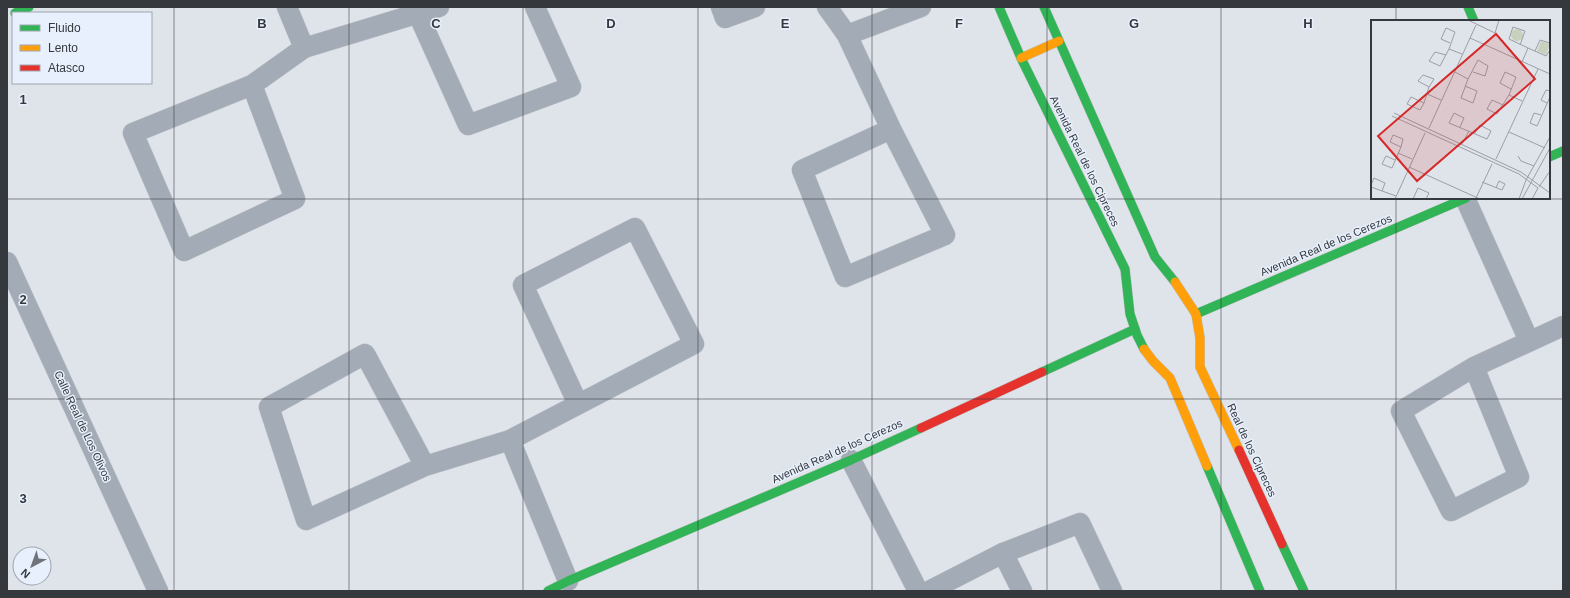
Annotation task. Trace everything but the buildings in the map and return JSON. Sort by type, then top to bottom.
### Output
[{"type":"street","points":[[16,12],[29,7]]},
{"type":"street","points":[[287,7],[304,48]]},
{"type":"street","points":[[252,85],[295,200],[184,251],[133,133],[252,85],[304,48],[440,7]]},
{"type":"street","points":[[418,14],[468,125],[571,87],[535,7]]},
{"type":"street","points":[[721,7],[725,18],[755,7]]},
{"type":"street","points":[[827,7],[847,35],[890,129],[945,235],[845,277],[802,170],[890,129]]},
{"type":"street","points":[[847,35],[921,7]]},
{"type":"street","name":"Avenida Real de los Cipreces","points":[[999,7],[1021,58],[1128,268],[1128,303],[1134,329],[1148,355],[1173,377],[1260,591]]},
{"type":"street","name":"Avenida Real de los Cipreces","points":[[1044,7],[1152,258],[1175,282],[1196,314]]},
{"type":"street","points":[[1468,7],[1474,20]]},
{"type":"street","points":[[1021,58],[1059,41]]},
{"type":"street","points":[[1550,157],[1563,151]]},
{"type":"street","name":"Avenida Real de los Cerezos","points":[[1196,314],[1463,199]]},
{"type":"street","points":[[1465,199],[1529,341]]},
{"type":"street","points":[[425,466],[365,354],[270,407],[306,520],[425,466],[510,440],[694,344],[635,228],[523,285],[578,404]]},
{"type":"street","name":"Calle Real de Los Olivos","points":[[7,262],[158,591]]},
{"type":"street","name":"Real de los Cipreces","points":[[1196,314],[1200,338],[1197,368],[1304,591]]},
{"type":"street","points":[[1474,367],[1519,477],[1451,511],[1401,410],[1474,367],[1563,326]]},
{"type":"street","name":"Avenida Real de los Cerezos","points":[[548,591],[568,581],[851,460],[1134,329]]},
{"type":"street","points":[[510,440],[568,581]]},
{"type":"street","points":[[851,460],[918,591]]},
{"type":"street","points":[[929,591],[1003,553],[1080,523],[1112,591]]},
{"type":"street","points":[[1003,553],[1022,591]]},
{"type":"traffic: fast","points":[[17,12],[29,7]]},
{"type":"traffic: fast","points":[[999,7],[1021,58],[1125,269],[1130,314],[1137,335],[1144,349]]},
{"type":"traffic: fast","points":[[1044,7],[1155,257],[1175,282]]},
{"type":"traffic: fast","points":[[1468,7],[1474,20]]},
{"type":"traffic: fast","points":[[1550,157],[1563,151]]},
{"type":"traffic: fast","points":[[1196,314],[1464,199]]},
{"type":"traffic: fast","points":[[1042,372],[1135,329]]},
{"type":"traffic: fast","points":[[548,591],[568,581],[851,460],[921,428]]},
{"type":"traffic: fast","points":[[1207,466],[1260,591]]},
{"type":"traffic: fast","points":[[1282,544],[1304,591]]},
{"type":"traffic: slow","points":[[1021,58],[1059,41]]},
{"type":"traffic: slow","points":[[1175,282],[1196,314],[1200,338],[1200,367],[1239,450]]},
{"type":"traffic: slow","points":[[1144,349],[1153,361],[1170,378],[1207,466]]},
{"type":"traffic: jam","points":[[921,428],[1042,372]]},
{"type":"traffic: jam","points":[[1239,450],[1282,544]]}]
